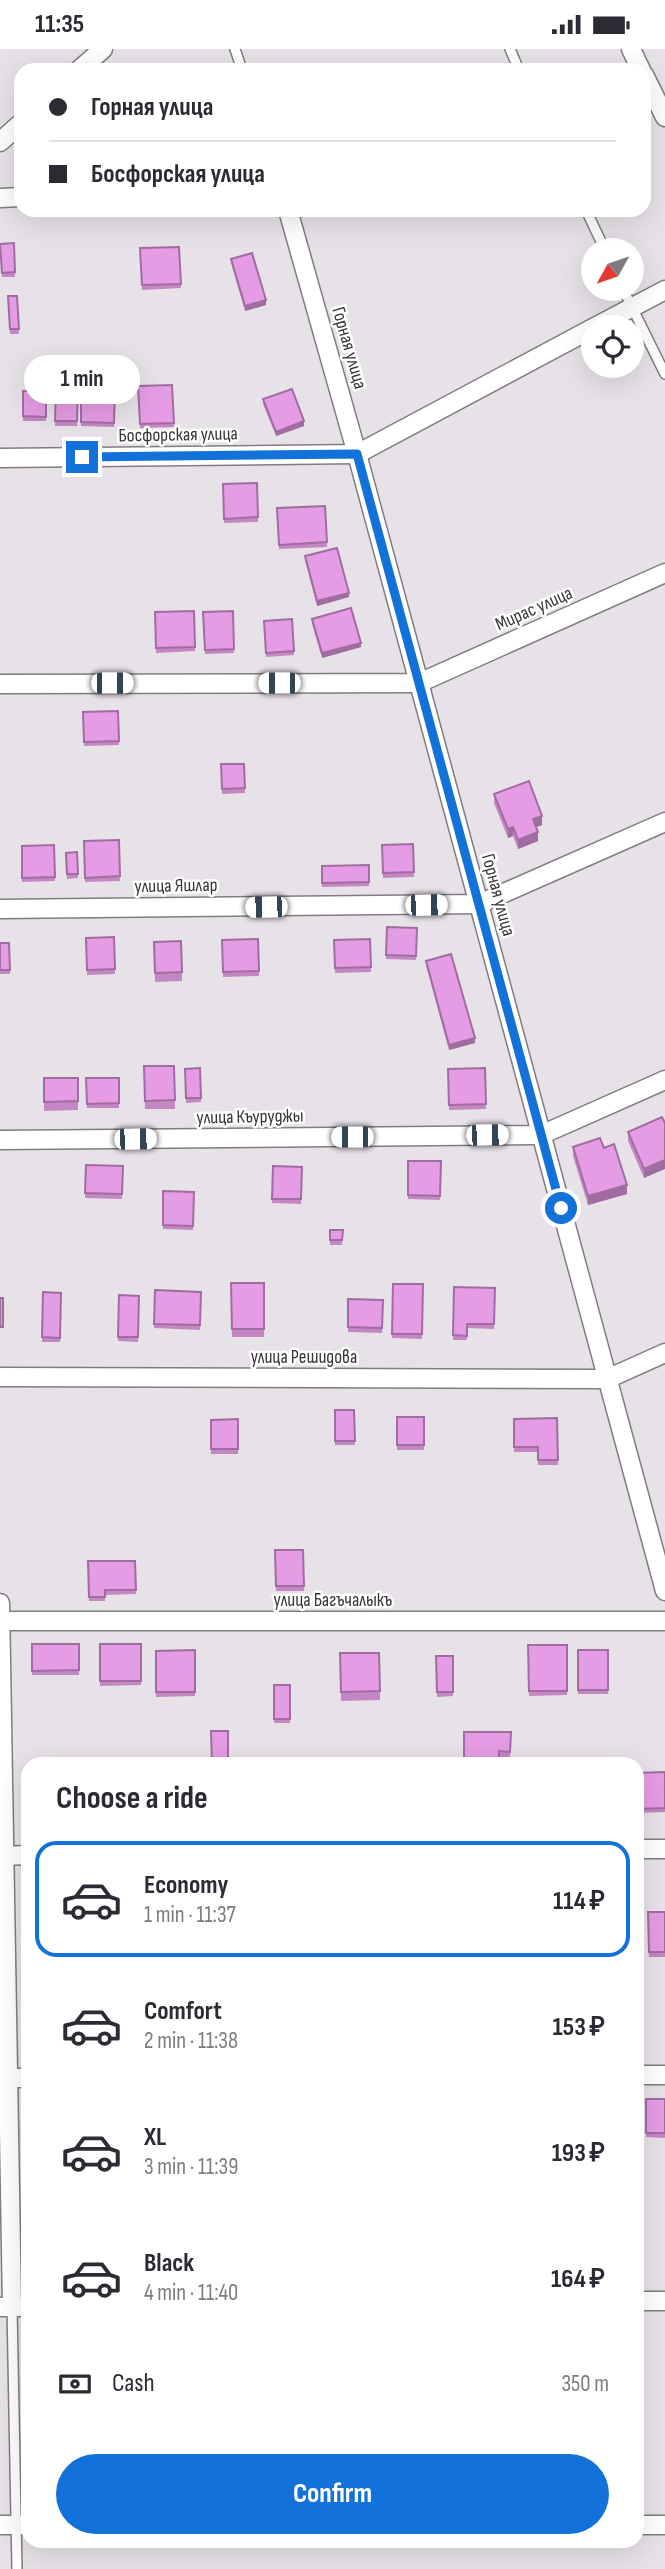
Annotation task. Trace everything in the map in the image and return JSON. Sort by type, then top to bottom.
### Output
[{"type":"street","points":[[87,63],[103,49]]},
{"type":"street","points":[[651,89],[665,117]]},
{"type":"street","points":[[0,142],[14,129]]},
{"type":"street","name":"Горная улица","points":[[290,217],[357,454],[665,1591]]},
{"type":"street","points":[[619,315],[665,291]]},
{"type":"street","points":[[357,454],[581,335]]},
{"type":"street","name":"Босфорская улица","points":[[0,458],[357,454]]},
{"type":"street","name":"Мирас улица","points":[[419,683],[665,573]]},
{"type":"street","points":[[0,684],[419,683]]},
{"type":"street","points":[[479,904],[665,822]]},
{"type":"street","name":"улица Яшлар","points":[[0,909],[479,904]]},
{"type":"street","points":[[541,1135],[665,1080]]},
{"type":"street","name":"улица Къуруджы","points":[[0,1140],[541,1135]]},
{"type":"street","points":[[607,1379],[665,1353]]},
{"type":"street","name":"улица Решидова","points":[[0,1377],[607,1379]]},
{"type":"street","points":[[0,1603],[4,2078],[13,2307]]},
{"type":"street","name":"улица Багъчалыкъ","points":[[0,1621],[665,1621]]},
{"type":"street","points":[[644,1850],[665,1849]]},
{"type":"street","points":[[2,1856],[21,1855]]},
{"type":"street","points":[[644,2075],[665,2075]]},
{"type":"street","points":[[644,2301],[665,2301]]},
{"type":"street","points":[[644,2525],[665,2525]]},
{"type":"lane","points":[[589,217],[599,238]]},
{"type":"lane","points":[[629,301],[665,374]]},
{"type":"lane","points":[[13,2307],[17,2569]]},
{"type":"building","points":[[14,243],[15,272],[2,273],[0,244]]},
{"type":"building","points":[[179,247],[181,284],[142,285],[140,248]]},
{"type":"building","points":[[252,253],[266,300],[245,306],[231,259]]},
{"type":"building","points":[[8,296],[17,296],[19,329],[10,329]]},
{"type":"building","points":[[172,385],[174,423],[140,424],[138,386]]},
{"type":"building","points":[[56,387],[78,387],[77,421],[55,421]]},
{"type":"building","points":[[81,387],[115,387],[114,423],[81,422]]},
{"type":"building","points":[[292,389],[304,421],[276,432],[263,399]]},
{"type":"building","points":[[23,391],[46,391],[46,417],[23,416]]},
{"type":"building","points":[[257,483],[258,517],[224,519],[223,484]]},
{"type":"building","points":[[325,506],[327,542],[279,545],[277,508]]},
{"type":"building","points":[[337,548],[349,593],[317,601],[305,556]]},
{"type":"building","points":[[351,608],[361,643],[322,653],[312,619]]},
{"type":"building","points":[[194,611],[195,647],[156,648],[155,612]]},
{"type":"building","points":[[233,611],[234,649],[205,650],[203,612]]},
{"type":"building","points":[[292,619],[294,651],[266,653],[264,621]]},
{"type":"building","points":[[118,711],[119,741],[84,742],[83,712]]},
{"type":"building","points":[[221,764],[244,764],[245,788],[222,789]]},
{"type":"building","points":[[529,781],[542,816],[533,819],[538,832],[518,840],[513,827],[508,829],[494,794]]},
{"type":"building","points":[[119,840],[120,876],[85,878],[84,841]]},
{"type":"building","points":[[413,844],[414,872],[383,873],[382,845]]},
{"type":"building","points":[[54,845],[55,877],[22,878],[22,846]]},
{"type":"building","points":[[77,852],[78,874],[67,874],[66,853]]},
{"type":"building","points":[[369,865],[369,882],[322,883],[322,866]]},
{"type":"building","points":[[387,927],[417,928],[416,956],[386,955]]},
{"type":"building","points":[[114,937],[115,969],[87,970],[86,938]]},
{"type":"building","points":[[258,939],[259,971],[223,972],[222,940]]},
{"type":"building","points":[[370,939],[371,967],[335,968],[334,940]]},
{"type":"building","points":[[181,941],[182,972],[155,973],[154,942]]},
{"type":"building","points":[[0,943],[9,943],[10,970],[0,970]]},
{"type":"building","points":[[451,954],[475,1038],[449,1045],[426,961]]},
{"type":"building","points":[[144,1066],[174,1066],[175,1100],[145,1101]]},
{"type":"building","points":[[200,1068],[201,1098],[186,1098],[185,1069]]},
{"type":"building","points":[[485,1068],[486,1104],[449,1105],[448,1069]]},
{"type":"building","points":[[44,1078],[78,1078],[78,1101],[44,1102]]},
{"type":"building","points":[[86,1078],[119,1078],[119,1103],[87,1104]]},
{"type":"building","points":[[662,1117],[665,1123],[665,1160],[644,1169],[628,1132]]},
{"type":"building","points":[[600,1138],[604,1148],[614,1144],[627,1185],[588,1196],[573,1147]]},
{"type":"building","points":[[408,1161],[441,1161],[440,1196],[408,1195]]},
{"type":"building","points":[[86,1165],[123,1166],[122,1194],[85,1193]]},
{"type":"building","points":[[273,1166],[302,1167],[301,1199],[272,1199]]},
{"type":"building","points":[[163,1191],[194,1192],[193,1226],[163,1225]]},
{"type":"building","points":[[330,1230],[343,1230],[342,1240],[330,1240]]},
{"type":"building","points":[[231,1283],[264,1283],[264,1329],[232,1329]]},
{"type":"building","points":[[393,1284],[423,1284],[422,1334],[392,1334]]},
{"type":"building","points":[[454,1287],[495,1288],[494,1324],[467,1324],[467,1336],[453,1335]]},
{"type":"building","points":[[155,1290],[201,1292],[200,1325],[154,1324]]},
{"type":"building","points":[[43,1292],[61,1293],[60,1338],[42,1337]]},
{"type":"building","points":[[119,1295],[139,1296],[138,1337],[118,1337]]},
{"type":"building","points":[[0,1298],[3,1298],[3,1327],[0,1327]]},
{"type":"building","points":[[348,1299],[383,1300],[382,1328],[348,1327]]},
{"type":"building","points":[[335,1410],[354,1410],[355,1441],[335,1441]]},
{"type":"building","points":[[397,1417],[424,1417],[424,1445],[397,1445]]},
{"type":"building","points":[[557,1418],[558,1460],[538,1460],[538,1447],[514,1447],[514,1419]]},
{"type":"building","points":[[238,1419],[238,1449],[211,1449],[211,1420]]},
{"type":"building","points":[[275,1550],[303,1550],[304,1586],[276,1586]]},
{"type":"building","points":[[88,1561],[135,1561],[136,1590],[105,1590],[105,1597],[89,1597]]},
{"type":"building","points":[[32,1644],[79,1644],[79,1670],[32,1671]]},
{"type":"building","points":[[100,1644],[141,1644],[141,1681],[100,1681]]},
{"type":"building","points":[[528,1645],[567,1645],[567,1691],[529,1691]]},
{"type":"building","points":[[195,1650],[195,1692],[156,1692],[156,1651]]},
{"type":"building","points":[[578,1650],[608,1650],[608,1690],[578,1690]]},
{"type":"building","points":[[340,1653],[379,1653],[380,1691],[341,1692]]},
{"type":"building","points":[[436,1656],[453,1656],[453,1692],[437,1692]]},
{"type":"building","points":[[274,1685],[290,1685],[290,1719],[274,1719]]},
{"type":"building","points":[[211,1731],[228,1731],[228,1757],[212,1757]]},
{"type":"building","points":[[464,1732],[511,1732],[510,1752],[499,1751],[499,1757],[464,1757]]},
{"type":"building","points":[[665,1772],[665,1808],[644,1809],[644,1773]]},
{"type":"building","points":[[648,1912],[665,1912],[665,1952],[649,1952]]},
{"type":"building","points":[[646,2099],[665,2099],[665,2133],[646,2133]]},
{"type":"route","points":[[82,457],[357,454],[561,1208]]}]
